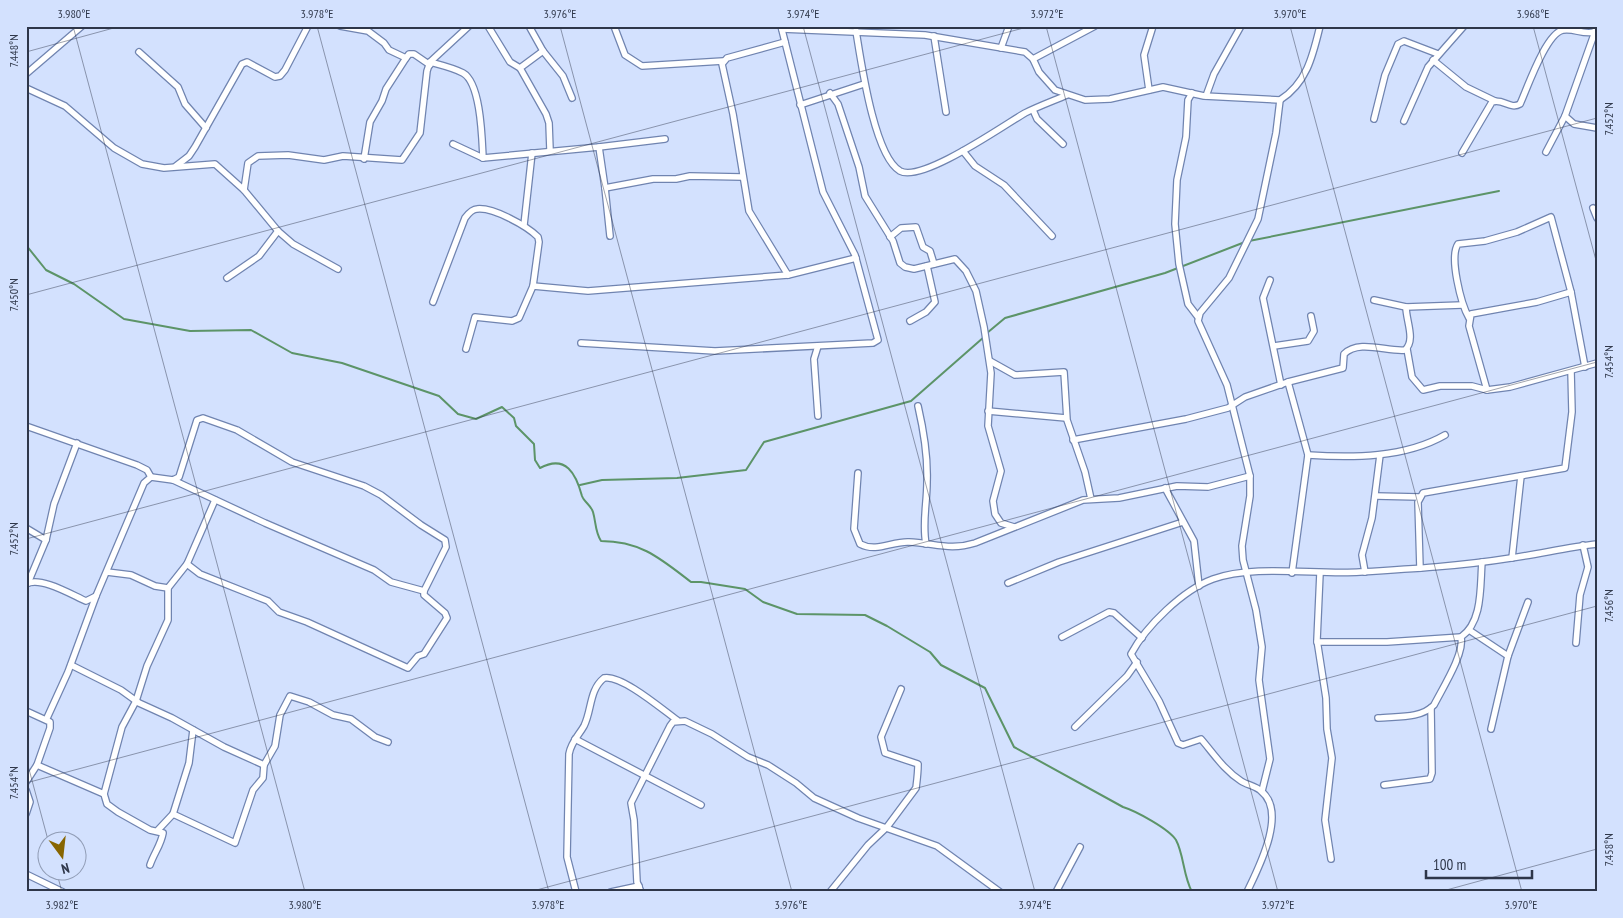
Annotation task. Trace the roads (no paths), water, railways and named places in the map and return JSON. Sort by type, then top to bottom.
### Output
[{"type":"street","points":[[26,74],[82,26]]},
{"type":"street","points":[[176,166],[189,156],[242,64],[246,62],[275,77],[280,76],[308,26]]},
{"type":"street","points":[[340,26],[368,32],[384,43],[389,50],[406,58]]},
{"type":"street","points":[[244,190],[248,163],[258,156],[288,155],[324,160],[343,156],[364,159],[402,160],[420,133],[426,71],[430,63],[469,26]]},
{"type":"street","points":[[488,26],[510,62],[520,68],[546,114],[549,123],[550,150]]},
{"type":"street","points":[[529,26],[543,51],[563,76],[572,98]]},
{"type":"street","points":[[614,26],[625,55],[642,66],[723,61],[785,42]]},
{"type":"street","points":[[1001,48],[1009,26]]},
{"type":"street","points":[[1033,59],[1095,26]]},
{"type":"street","points":[[1149,90],[1144,55],[1153,26]]},
{"type":"street","points":[[1206,96],[1214,74],[1241,26]]},
{"type":"street","points":[[581,343],[714,351],[873,343],[878,340],[856,258],[823,192],[781,27],[853,29],[934,36],[1025,52],[1033,59],[1039,72],[1055,90],[1068,95],[1096,100],[1163,87],[1206,96],[1280,100],[1290,93],[1304,76],[1320,26]]},
{"type":"street","points":[[1404,121],[1433,60],[1464,26]]},
{"type":"street","points":[[853,29],[870,108],[887,155],[899,170],[911,172],[945,161],[1033,110],[1068,95]]},
{"type":"street","points":[[1433,60],[1466,86],[1495,101],[1512,106],[1520,104],[1539,60],[1557,33],[1565,30],[1586,35],[1595,29]]},
{"type":"street","points":[[1546,152],[1565,116],[1595,29]]},
{"type":"street","points":[[934,36],[946,112]]},
{"type":"street","points":[[1374,119],[1385,75],[1398,44],[1404,41],[1438,54]]},
{"type":"street","points":[[520,68],[543,51]]},
{"type":"street","points":[[140,52],[178,87],[185,104],[206,128]]},
{"type":"street","points":[[364,159],[370,122],[382,101],[386,89],[409,54],[414,54],[430,63],[465,73],[470,80],[480,108],[483,158]]},
{"type":"street","points":[[723,61],[722,67],[733,114],[749,211],[788,275]]},
{"type":"street","points":[[800,105],[830,93],[864,84]]},
{"type":"street","points":[[26,88],[66,106],[114,148],[142,164],[164,168],[216,164],[244,190],[278,230],[293,244],[338,269]]},
{"type":"street","points":[[1192,92],[1188,100],[1186,137],[1177,180],[1175,224],[1179,264],[1188,304],[1198,317],[1198,321],[1227,384],[1250,476],[1250,496],[1242,546],[1243,560],[1248,572],[1261,636],[1259,680],[1270,752],[1269,771],[1262,791]]},
{"type":"street","points":[[830,93],[838,104],[859,167],[865,196],[890,236],[900,263],[905,267],[914,269],[955,259],[971,280],[976,291],[990,361],[988,431],[995,446],[1001,471],[993,506],[1001,523],[1014,527]]},
{"type":"street","points":[[1198,317],[1229,278],[1258,219],[1276,133],[1280,100]]},
{"type":"street","points":[[1462,153],[1495,101]]},
{"type":"street","points":[[1033,110],[1037,119],[1063,144]]},
{"type":"street","points":[[1565,116],[1574,124],[1597,128]]},
{"type":"street","points":[[453,144],[483,158],[550,150],[599,148],[665,139]]},
{"type":"street","points":[[599,148],[610,236]]},
{"type":"street","points":[[963,151],[975,166],[1004,185],[1052,236]]},
{"type":"street","points":[[524,225],[532,153]]},
{"type":"street","points":[[605,188],[653,179],[676,179],[690,176],[742,177]]},
{"type":"street","points":[[432,302],[465,218],[471,211],[480,208],[524,225],[539,239],[533,286],[517,320],[475,316],[466,349]]},
{"type":"street","points":[[1593,208],[1597,218]]},
{"type":"street","points":[[1487,390],[1469,326],[1469,318],[1462,305],[1454,257],[1458,244],[1485,241],[1517,232],[1551,217],[1571,292],[1586,367]]},
{"type":"street","points":[[890,236],[901,228],[916,227],[923,247],[930,250],[934,264]]},
{"type":"street","points":[[227,278],[259,256],[278,230]]},
{"type":"street","points":[[533,286],[588,291],[788,275],[856,258]]},
{"type":"street","points":[[910,321],[926,312],[935,302],[927,266]]},
{"type":"street","points":[[1270,280],[1263,298],[1281,385]]},
{"type":"street","points":[[1469,318],[1474,312],[1538,302],[1571,292]]},
{"type":"street","points":[[1374,300],[1406,307],[1462,305]]},
{"type":"street","points":[[1406,307],[1410,338],[1407,349],[1412,376],[1423,390],[1440,386],[1472,386],[1487,390],[1530,383],[1597,364]]},
{"type":"street","points":[[1274,346],[1308,341],[1314,331],[1311,316]]},
{"type":"street","points":[[818,346],[814,359],[818,416]]},
{"type":"street","points":[[1073,440],[1186,419],[1228,408],[1233,403],[1288,382],[1343,368],[1344,354],[1352,349],[1371,347],[1402,351],[1407,349]]},
{"type":"street","points":[[990,361],[1015,375],[1064,372],[1066,418],[1085,472],[1091,499]]},
{"type":"street","points":[[1376,496],[1419,497],[1429,491],[1565,468],[1572,412],[1571,371]]},
{"type":"street","points":[[1288,382],[1308,455],[1292,572]]},
{"type":"street","points":[[918,406],[927,445],[924,525],[926,544]]},
{"type":"street","points":[[988,411],[1066,418]]},
{"type":"street","points":[[173,480],[182,472],[200,418],[211,419],[237,430],[292,462],[364,486],[381,495],[416,522],[445,540],[446,547],[424,591],[424,595],[445,613],[446,618],[424,654],[418,656],[408,668],[339,636],[279,612],[268,601],[225,582],[207,578],[187,564]]},
{"type":"street","points":[[26,426],[147,470],[151,477]]},
{"type":"street","points":[[1308,455],[1342,457],[1380,455],[1432,442],[1445,435]]},
{"type":"street","points":[[77,443],[54,504],[46,540],[27,583],[37,582],[60,588],[86,601],[96,596]]},
{"type":"street","points":[[1365,572],[1362,555],[1376,496],[1380,455]]},
{"type":"street","points":[[858,473],[854,529],[860,544],[875,548],[908,542],[952,548],[963,547],[1091,499],[1119,498],[1165,488],[1208,487],[1250,476]]},
{"type":"street","points":[[1512,558],[1521,476]]},
{"type":"street","points":[[47,718],[71,664],[96,596],[144,483],[151,477],[173,480],[374,570],[391,582],[424,591]]},
{"type":"street","points":[[1165,488],[1196,546],[1199,586]]},
{"type":"street","points":[[1419,497],[1420,568]]},
{"type":"street","points":[[150,865],[161,844],[163,833],[158,830],[150,830],[118,812],[107,804],[104,794],[122,727],[136,701],[148,666],[168,620],[168,588],[187,564],[215,500]]},
{"type":"street","points":[[1008,583],[1059,562],[1183,522]]},
{"type":"street","points":[[26,528],[46,540]]},
{"type":"street","points":[[1247,892],[1265,853],[1271,832],[1270,807],[1262,791],[1231,774],[1208,751],[1201,739],[1180,745],[1159,701],[1131,654],[1142,638],[1170,607],[1199,586],[1217,578],[1248,572],[1365,572],[1420,568],[1512,558],[1597,544]]},
{"type":"street","points":[[1576,644],[1580,595],[1588,567],[1583,545]]},
{"type":"street","points":[[1317,642],[1387,642],[1461,637],[1469,630],[1479,603],[1482,562]]},
{"type":"street","points":[[107,572],[131,575],[155,586],[168,588]]},
{"type":"street","points":[[1320,573],[1317,642],[1326,698],[1327,729],[1332,758],[1325,820],[1331,860]]},
{"type":"street","points":[[1491,728],[1508,656],[1528,602]]},
{"type":"street","points":[[1062,636],[1108,612],[1114,613],[1142,638]]},
{"type":"street","points":[[1469,630],[1508,656]]},
{"type":"street","points":[[1384,785],[1430,779],[1432,773],[1431,708],[1459,655],[1462,642],[1461,637]]},
{"type":"street","points":[[1075,728],[1127,676],[1137,662]]},
{"type":"street","points":[[71,664],[97,676],[136,701],[264,765]]},
{"type":"street","points":[[576,892],[567,858],[569,754],[575,739],[584,726],[589,706],[598,685],[608,677],[637,692],[677,720],[686,721],[748,756],[768,765],[796,783],[814,798],[858,818],[937,846],[1000,892]]},
{"type":"street","points":[[830,892],[915,792],[919,776],[918,764],[885,753],[881,740],[902,689]]},
{"type":"street","points":[[173,814],[235,843],[253,790],[263,778],[264,765],[275,746],[280,715],[290,696],[309,702],[333,715],[352,719],[375,737],[388,742]]},
{"type":"street","points":[[1378,718],[1412,715],[1431,708]]},
{"type":"street","points":[[26,711],[47,718],[50,722],[50,728],[36,765],[26,782]]},
{"type":"street","points":[[611,892],[640,889],[631,806],[670,726],[677,720]]},
{"type":"street","points":[[158,830],[173,814],[189,763],[193,730]]},
{"type":"street","points":[[575,739],[644,777],[701,805]]},
{"type":"street","points":[[36,765],[104,794]]},
{"type":"street","points":[[26,790],[30,802],[26,814]]},
{"type":"street","points":[[1056,892],[1080,847]]},
{"type":"street","points":[[26,874],[63,892]]},
{"type":"waterway","points":[[1249,241],[1499,191]]},
{"type":"waterway","points":[[987,333],[1005,318],[1165,273],[1245,242]]},
{"type":"waterway","points":[[26,245],[46,270],[74,284],[124,319],[190,331],[251,330],[292,353],[342,363],[439,396],[458,414],[476,419],[502,407],[514,418],[516,426],[534,444],[535,460],[540,468],[557,463],[568,468],[573,474],[583,498],[592,510],[601,541],[628,544],[650,553],[691,582],[745,589],[763,602],[797,614],[865,615],[887,626],[930,652],[941,665],[985,688],[1014,747],[1123,807],[1144,816],[1172,836],[1179,846],[1192,892]]},
{"type":"waterway","points":[[580,485],[602,480],[677,478],[746,470],[764,442],[911,401],[984,337]]}]
